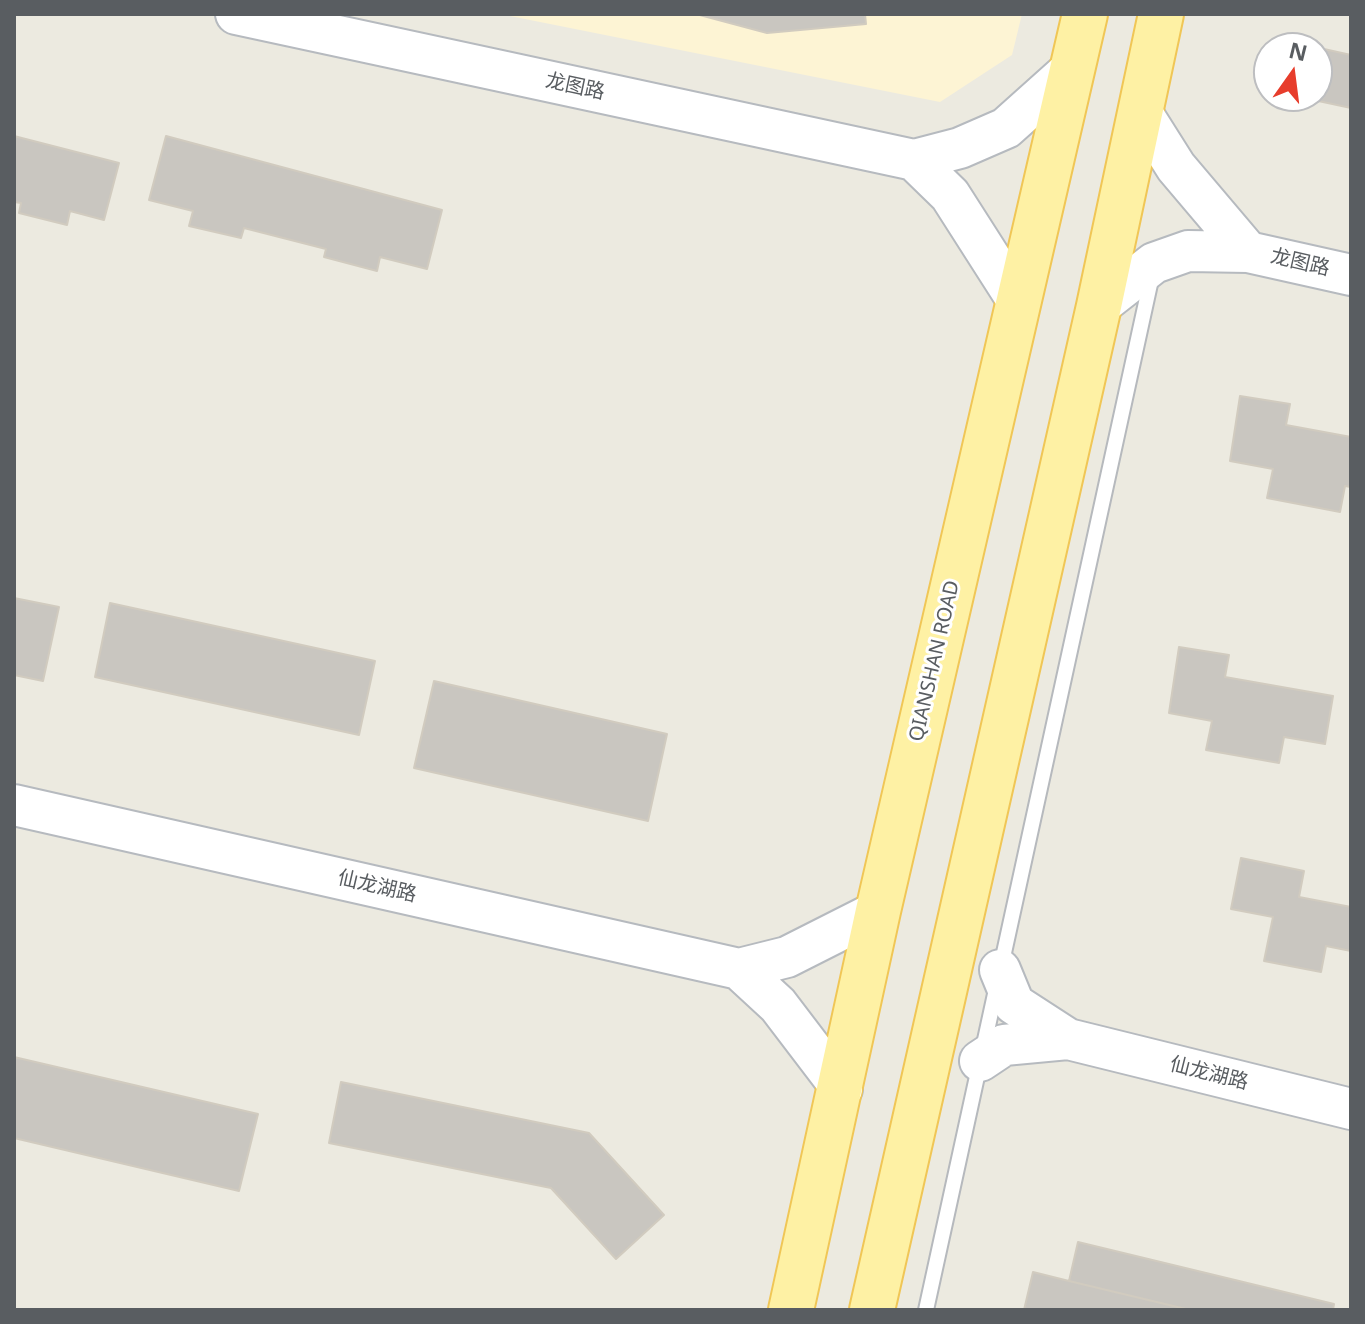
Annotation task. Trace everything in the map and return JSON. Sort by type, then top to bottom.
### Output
[{"type":"main road","name":"QIANSHAN ROAD","points":[[791,1310],[842,1089],[878,911],[1085,14]]},
{"type":"main road","points":[[880,1299],[1161,14]]},
{"type":"street","name":"龙图路","points":[[236,14],[914,160]]},
{"type":"street","points":[[914,160],[960,148],[1006,128],[1073,68]]},
{"type":"street","points":[[1140,110],[1176,167],[1248,252]]},
{"type":"street","points":[[914,160],[950,195],[1019,303]]},
{"type":"street","name":"龙图路","points":[[1154,263],[1188,251],[1248,252],[1351,275]]},
{"type":"street","points":[[1099,306],[1154,263]]},
{"type":"street","name":"仙龙湖路","points":[[14,805],[739,969]]},
{"type":"street","points":[[739,969],[787,957],[878,911]]},
{"type":"street","points":[[739,969],[778,1005],[842,1089]]},
{"type":"street","points":[[1000,970],[1014,1004],[1068,1039]]},
{"type":"street","points":[[980,1061],[1004,1045],[1068,1039]]},
{"type":"street","name":"仙龙湖路","points":[[1068,1039],[1351,1109]]},
{"type":"lane","points":[[926,1310],[1154,263]]},
{"type":"shaded area","points":[[500,14],[1022,14],[1012,55],[940,102]]},
{"type":"building","points":[[696,14],[865,14],[866,24],[767,33]]},
{"type":"building","points":[[1333,51],[1351,55],[1351,108],[1333,104]]},
{"type":"building","points":[[14,136],[119,163],[104,220],[70,211],[67,225],[19,213],[21,203],[14,202]]},
{"type":"building","points":[[166,136],[442,210],[427,269],[380,257],[377,271],[324,257],[326,249],[244,228],[241,238],[189,226],[193,211],[149,200]]},
{"type":"building","points":[[1240,396],[1290,404],[1286,425],[1351,437],[1351,487],[1345,486],[1340,512],[1267,498],[1273,469],[1230,461]]},
{"type":"building","points":[[14,598],[59,607],[43,681],[14,675]]},
{"type":"building","points":[[110,603],[375,661],[359,735],[95,677]]},
{"type":"building","points":[[1179,647],[1229,655],[1225,677],[1333,696],[1325,744],[1284,737],[1279,763],[1206,750],[1212,721],[1169,713]]},
{"type":"building","points":[[434,681],[667,734],[648,821],[414,768]]},
{"type":"building","points":[[1241,858],[1304,871],[1299,897],[1351,907],[1351,951],[1326,946],[1321,972],[1264,961],[1273,917],[1231,909]]},
{"type":"building","points":[[14,1057],[258,1114],[239,1191],[14,1138]]},
{"type":"building","points":[[341,1082],[589,1133],[664,1215],[616,1259],[551,1188],[329,1143]]},
{"type":"building","points":[[1078,1242],[1334,1304],[1333,1310],[1190,1310],[1069,1281]]},
{"type":"building","points":[[1033,1272],[1069,1281],[1190,1310],[1024,1310]]}]
